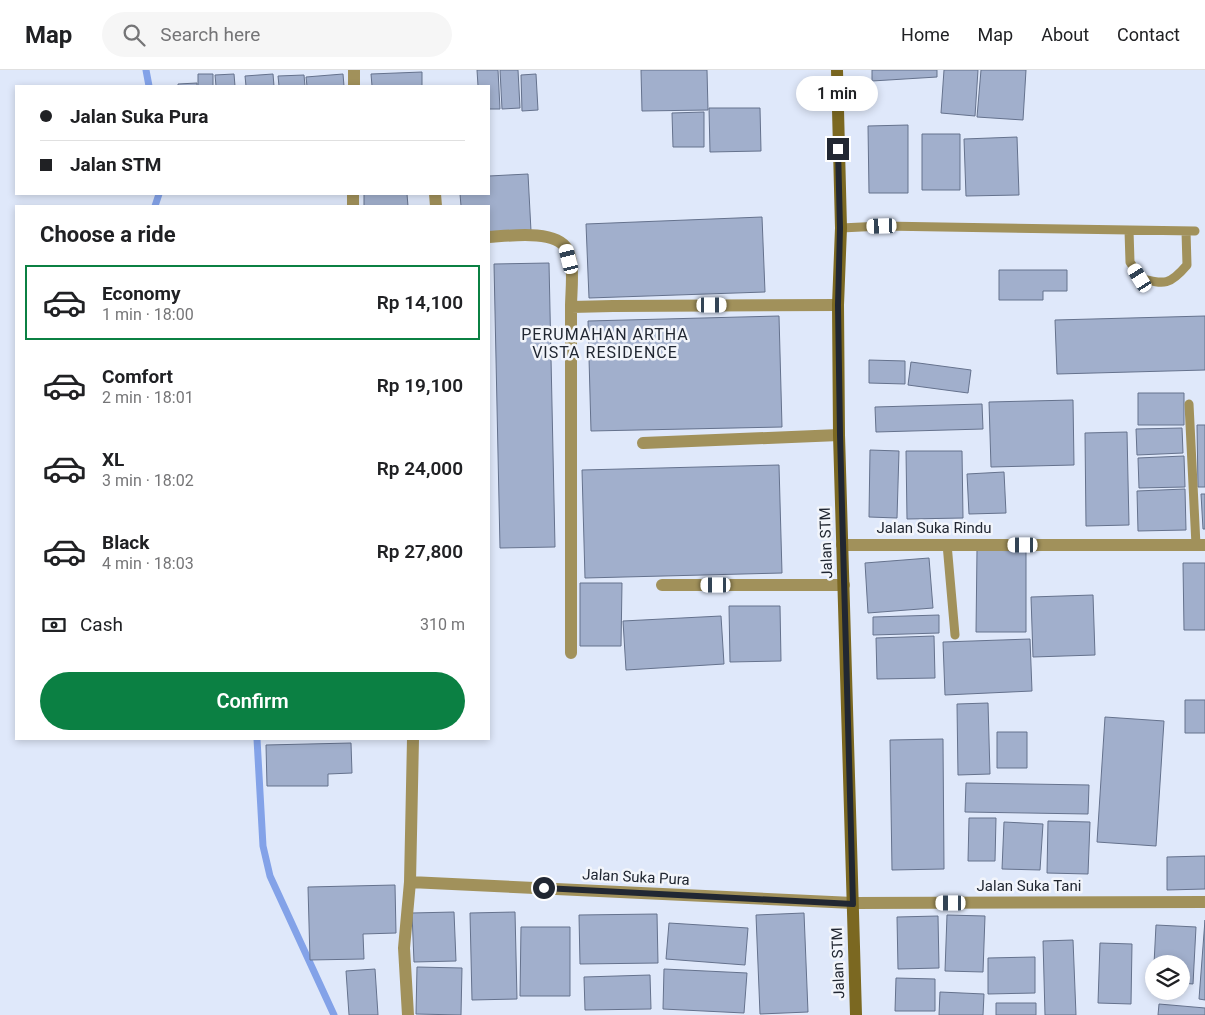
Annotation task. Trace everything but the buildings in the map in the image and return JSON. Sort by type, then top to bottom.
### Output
[{"type":"street","points":[[354,70],[354,85]]},
{"type":"street","name":"Jalan STM","points":[[836,70],[840,228],[838,305],[842,544],[856,1015]]},
{"type":"street","points":[[490,237],[533,235],[555,239],[566,249],[572,270],[571,653]]},
{"type":"street","points":[[571,308],[613,306],[838,305]]},
{"type":"street","points":[[643,442],[840,435]]},
{"type":"street","name":"Jalan Suka Rindu","points":[[842,544],[1200,545]]},
{"type":"street","points":[[662,585],[844,585]]},
{"type":"street","points":[[408,1015],[404,948],[410,882],[413,740]]},
{"type":"street","name":"Jalan Suka Pura","points":[[410,882],[853,904]]},
{"type":"street","name":"Jalan Suka Tani","points":[[853,904],[1205,902]]},
{"type":"lane","points":[[840,228],[882,226],[1191,231],[1187,265],[1175,280],[1158,283],[1140,278],[1130,262],[1129,230]]},
{"type":"lane","points":[[1189,404],[1200,545]]},
{"type":"lane","points":[[947,544],[955,635]]},
{"type":"waterway","points":[[146,70],[149,85]]},
{"type":"waterway","points":[[155,205],[159,195]]},
{"type":"waterway","points":[[257,740],[263,846],[270,876],[334,1015]]},
{"type":"district","name":"PERUMAHAN ARTHA VISTA RESIDENCE","points":[[605,343]]},
{"type":"route","points":[[544,888],[853,904],[840,435],[838,149]]}]
